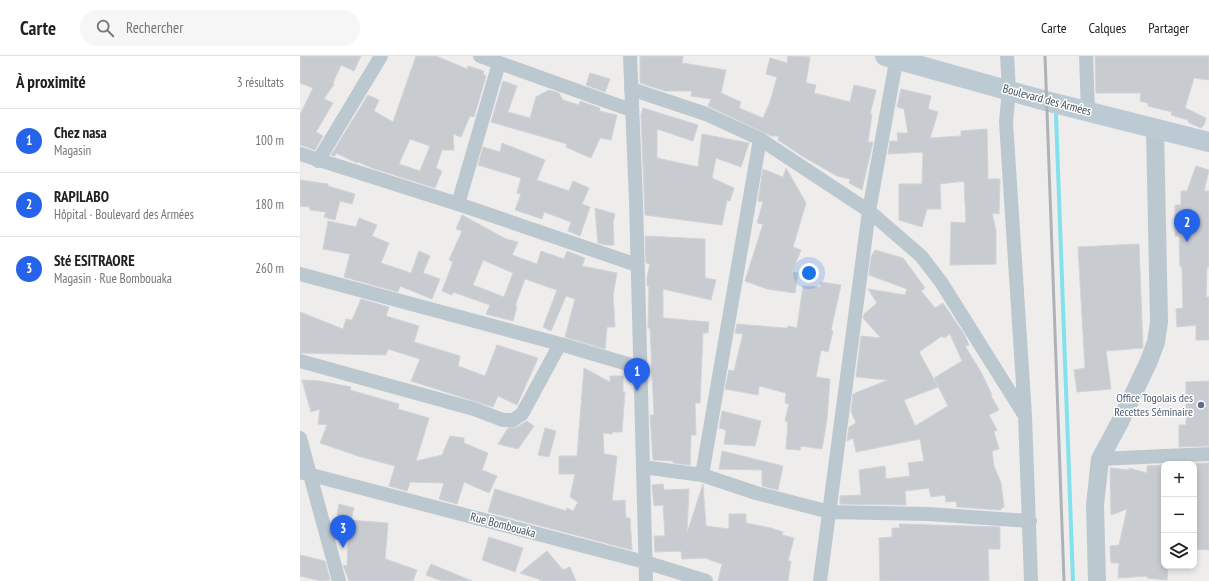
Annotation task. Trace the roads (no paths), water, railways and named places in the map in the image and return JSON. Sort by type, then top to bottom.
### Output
[{"type":"main road","name":"Boulevard des Armées","points":[[893,57],[1009,90],[1209,142]]},
{"type":"street","points":[[318,161],[381,56]]},
{"type":"street","points":[[480,56],[631,110]]},
{"type":"street","points":[[630,56],[632,89],[631,110],[636,201],[646,581]]},
{"type":"street","points":[[1007,56],[1009,90],[1006,122],[1025,416],[1031,581]]},
{"type":"street","points":[[1086,56],[1088,110]]},
{"type":"street","points":[[820,581],[869,211],[893,57]]},
{"type":"street","points":[[458,204],[499,63]]},
{"type":"street","points":[[632,89],[688,107],[760,139],[869,211],[921,256],[941,282],[1025,416]]},
{"type":"street","points":[[1097,581],[1095,505],[1100,459],[1149,361],[1156,342],[1159,322],[1155,128]]},
{"type":"street","points":[[702,475],[760,139]]},
{"type":"street","points":[[300,154],[318,161],[458,204],[637,265]]},
{"type":"street","points":[[300,274],[560,344],[641,368]]},
{"type":"street","points":[[300,361],[474,409],[503,420],[513,420],[522,414],[560,344]]},
{"type":"street","points":[[300,438],[305,473],[339,581]]},
{"type":"street","points":[[1100,459],[1209,454]]},
{"type":"street","points":[[643,467],[702,475],[756,493],[830,512],[928,514],[1030,521]]},
{"type":"street","name":"Rue Bombouaka","points":[[305,473],[645,562],[706,581]]},
{"type":"waterway","points":[[1056,115],[1073,581]]},
{"type":"railway","points":[[1045,56],[1064,581]]},
{"type":"place","name":"RAPILABO","points":[[1187,242]]},
{"type":"place","name":"Chez nasa","points":[[637,391]]},
{"type":"place","name":"Office Togolais des Recettes Séminaire","points":[[1201,405]]},
{"type":"place","name":"Sté ESITRAORE","points":[[343,548]]}]
